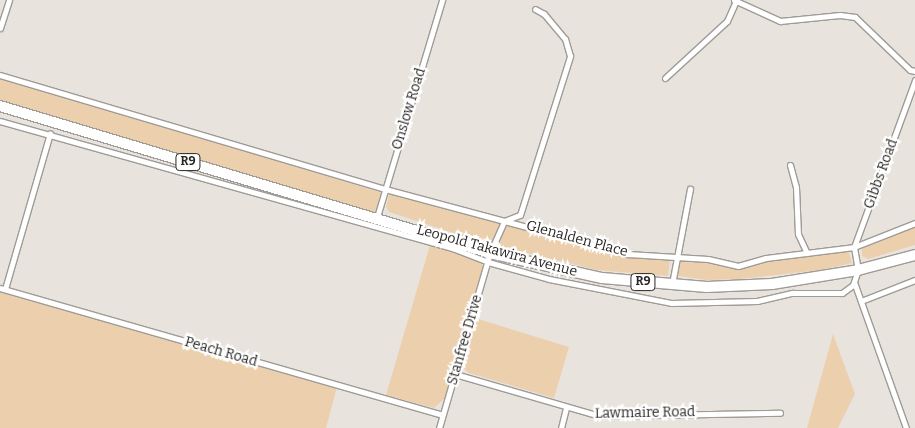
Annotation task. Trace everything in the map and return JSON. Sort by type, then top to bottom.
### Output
[{"type":"highway","name":"R9","points":[[0,106],[377,217]]},
{"type":"highway","name":"Leopold Takawira Avenue","points":[[377,217],[392,227],[489,257],[602,278],[672,284],[756,285],[858,270],[915,254]]},
{"type":"street","points":[[0,28],[9,0]]},
{"type":"street","name":"Onslow Road","points":[[377,217],[442,0]]},
{"type":"street","points":[[665,78],[727,21],[735,0],[780,21],[840,16],[855,17],[910,70],[915,70]]},
{"type":"street","points":[[504,221],[520,216],[570,56],[565,39],[544,14],[535,9]]},
{"type":"street","name":"Glenalden Place","points":[[0,75],[385,189],[628,254],[676,258],[708,258],[738,266],[766,258],[854,248],[915,223]]},
{"type":"street","name":"Gibbs Road","points":[[854,248],[915,80]]},
{"type":"street","points":[[0,120],[283,200],[392,227]]},
{"type":"street","points":[[3,289],[50,133]]},
{"type":"street","points":[[790,165],[796,187],[798,234],[807,253]]},
{"type":"street","points":[[672,284],[690,189]]},
{"type":"street","points":[[283,200],[295,193]]},
{"type":"street","name":"Stanfree Drive","points":[[439,428],[489,257],[504,221]]},
{"type":"street","points":[[489,257],[614,294],[671,303],[757,301],[793,293],[838,294],[849,290],[858,270],[854,248]]},
{"type":"street","points":[[861,301],[915,280]]},
{"type":"street","points":[[854,282],[906,428]]},
{"type":"street","name":"Peach Road","points":[[3,289],[442,415]]},
{"type":"street","name":"Lawmaire Road","points":[[456,374],[566,408],[609,416],[780,413]]},
{"type":"street","points":[[560,428],[566,408]]},
{"type":"shaded area","points":[[0,76],[383,193],[376,215],[0,100]]},
{"type":"shaded area","points":[[390,193],[501,221],[492,242],[487,244],[389,212],[386,207]]},
{"type":"shaded area","points":[[508,223],[627,255],[670,259],[668,276],[597,270],[499,246],[502,228]]},
{"type":"shaded area","points":[[915,225],[915,245],[868,259],[862,256],[862,246]]},
{"type":"shaded area","points":[[430,245],[481,262],[483,267],[445,398],[434,408],[386,395]]},
{"type":"shaded area","points":[[848,250],[852,263],[821,270],[740,279],[707,280],[678,276],[680,259],[709,260],[737,267],[767,260]]},
{"type":"shaded area","points":[[0,291],[337,387],[326,428],[0,428]]},
{"type":"shaded area","points":[[475,318],[569,347],[554,398],[469,373],[464,369],[462,361]]},
{"type":"shaded area","points":[[833,334],[855,394],[838,428],[807,428]]}]
